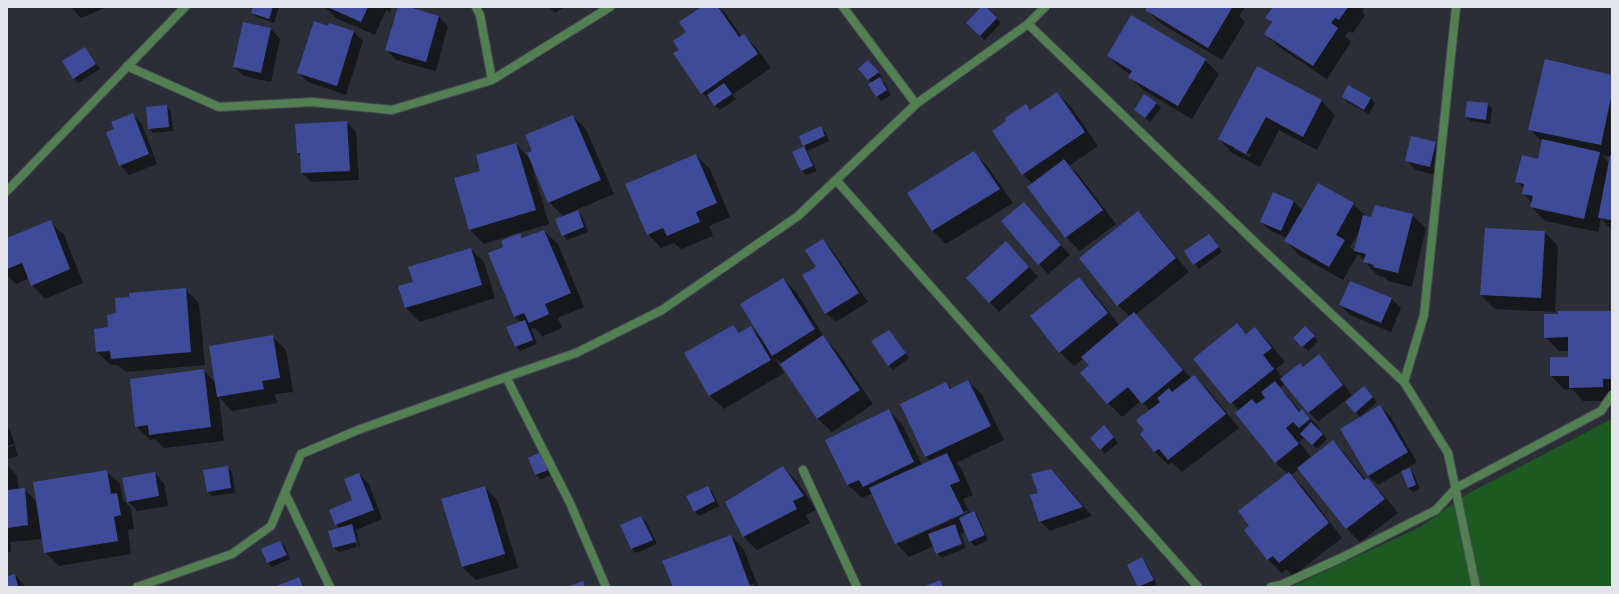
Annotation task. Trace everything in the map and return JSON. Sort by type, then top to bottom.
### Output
[{"type":"street","points":[[7,191],[185,7]]},
{"type":"street","points":[[476,7],[480,15],[492,80]]},
{"type":"street","points":[[127,66],[219,107],[312,102],[392,110],[492,80],[610,7]]},
{"type":"street","points":[[843,7],[916,104]]},
{"type":"street","points":[[137,587],[232,554],[271,526],[301,454],[358,430],[506,377],[576,354],[662,310],[798,216],[916,104],[1028,24],[1045,7]]},
{"type":"street","points":[[1404,382],[1424,315],[1456,7]]},
{"type":"street","points":[[1028,24],[1261,248],[1404,382],[1448,453],[1476,587]]},
{"type":"street","points":[[836,180],[1198,587]]},
{"type":"street","points":[[506,377],[570,503],[606,587]]},
{"type":"street","points":[[1271,587],[1288,582],[1409,525],[1436,510],[1456,488],[1601,411],[1612,395]]},
{"type":"street","points":[[803,470],[858,587]]},
{"type":"street","points":[[285,493],[330,587]]},
{"type":"green space","points":[[1612,419],[1612,587],[1291,587],[1420,527],[1469,493]]},
{"type":"building","points":[[253,7],[273,7],[269,19],[251,13]]},
{"type":"building","points":[[327,7],[368,7],[361,22]]},
{"type":"building","points":[[398,7],[409,7],[439,16],[426,62],[385,50]]},
{"type":"building","points":[[701,7],[718,7],[739,37],[744,34],[758,54],[701,94],[673,53],[679,50],[673,41],[686,32],[679,22]]},
{"type":"building","points":[[981,7],[986,7],[997,18],[980,36],[966,23]]},
{"type":"building","points":[[1147,7],[1232,8],[1208,48],[1145,10]]},
{"type":"building","points":[[1273,7],[1348,7],[1339,20],[1335,18],[1331,23],[1338,28],[1313,66],[1264,34],[1272,22],[1265,18]]},
{"type":"building","points":[[1131,15],[1206,59],[1178,106],[1128,77],[1132,71],[1107,56]]},
{"type":"building","points":[[314,21],[328,26],[329,23],[354,31],[337,86],[297,73]]},
{"type":"building","points":[[243,22],[271,28],[261,73],[233,67]]},
{"type":"building","points":[[85,47],[96,64],[73,79],[62,61]]},
{"type":"building","points":[[1545,59],[1612,75],[1612,93],[1601,145],[1528,130]]},
{"type":"building","points":[[868,60],[879,72],[868,80],[858,69]]},
{"type":"building","points":[[1257,66],[1322,100],[1303,137],[1266,117],[1246,154],[1218,139]]},
{"type":"building","points":[[880,77],[887,90],[876,97],[868,84]]},
{"type":"building","points":[[724,83],[732,94],[714,106],[707,95]]},
{"type":"building","points":[[1348,85],[1371,98],[1364,110],[1342,97]]},
{"type":"building","points":[[1057,92],[1085,132],[1022,175],[992,131],[1006,121],[1005,118],[1026,104],[1030,110]]},
{"type":"building","points":[[1144,94],[1157,103],[1145,118],[1134,110]]},
{"type":"building","points":[[1467,101],[1488,103],[1486,120],[1465,117]]},
{"type":"building","points":[[167,105],[169,127],[148,129],[146,107]]},
{"type":"building","points":[[133,113],[149,154],[119,166],[106,132],[114,129],[111,122]]},
{"type":"building","points":[[573,115],[601,180],[548,203],[527,153],[532,151],[525,135]]},
{"type":"building","points":[[347,121],[350,171],[301,173],[300,153],[297,153],[295,124]]},
{"type":"building","points":[[821,126],[825,136],[803,146],[799,136]]},
{"type":"building","points":[[1411,136],[1436,142],[1430,167],[1405,161]]},
{"type":"building","points":[[1542,139],[1600,152],[1584,219],[1530,207],[1533,196],[1522,194],[1524,184],[1515,182],[1522,155],[1538,159]]},
{"type":"building","points":[[516,143],[536,210],[469,230],[454,178],[480,171],[476,155]]},
{"type":"building","points":[[804,146],[813,166],[801,171],[792,152]]},
{"type":"building","points":[[974,151],[1000,189],[932,231],[907,193]]},
{"type":"building","points":[[696,154],[717,203],[696,212],[700,222],[667,236],[663,228],[647,235],[625,184]]},
{"type":"building","points":[[1610,155],[1612,155],[1612,220],[1598,218]]},
{"type":"building","points":[[1064,159],[1103,210],[1065,238],[1027,187]]},
{"type":"building","points":[[1318,183],[1354,203],[1336,235],[1345,240],[1329,267],[1284,241]]},
{"type":"building","points":[[1273,192],[1294,201],[1281,231],[1260,222]]},
{"type":"building","points":[[1024,202],[1061,245],[1038,265],[1001,221]]},
{"type":"building","points":[[1375,205],[1413,214],[1398,273],[1373,267],[1374,265],[1363,262],[1366,254],[1354,251],[1363,215],[1371,217]]},
{"type":"building","points":[[578,210],[584,227],[562,236],[555,219]]},
{"type":"building","points":[[1138,211],[1176,258],[1117,306],[1079,258]]},
{"type":"building","points":[[51,220],[70,269],[31,286],[22,263],[7,269],[7,238]]},
{"type":"building","points":[[1485,228],[1545,231],[1541,298],[1480,295]]},
{"type":"building","points":[[544,230],[571,293],[545,304],[549,314],[529,323],[524,313],[514,317],[488,253],[503,247],[501,241],[520,233],[522,238]]},
{"type":"building","points":[[1209,234],[1219,247],[1193,265],[1184,251]]},
{"type":"building","points":[[823,239],[859,293],[825,314],[802,275],[816,267],[805,250]]},
{"type":"building","points":[[1006,241],[1029,267],[989,303],[966,278]]},
{"type":"building","points":[[471,248],[482,285],[405,308],[398,286],[413,282],[408,267]]},
{"type":"building","points":[[1079,277],[1108,313],[1059,353],[1030,316]]},
{"type":"building","points":[[783,278],[815,329],[772,356],[740,304]]},
{"type":"building","points":[[1350,281],[1392,298],[1381,323],[1339,305]]},
{"type":"building","points":[[186,288],[191,352],[111,359],[110,351],[96,352],[94,329],[108,327],[107,315],[116,313],[115,298],[129,297],[129,293]]},
{"type":"building","points":[[1558,311],[1612,311],[1612,379],[1603,379],[1603,387],[1569,388],[1569,376],[1550,376],[1550,357],[1568,357],[1568,337],[1544,338],[1544,314],[1558,314]]},
{"type":"building","points":[[1134,312],[1183,370],[1142,404],[1128,387],[1107,404],[1080,373],[1089,365],[1081,357]]},
{"type":"building","points":[[525,320],[533,340],[515,347],[506,327]]},
{"type":"building","points":[[1237,323],[1246,334],[1255,327],[1272,348],[1263,355],[1274,369],[1230,404],[1193,359]]},
{"type":"building","points":[[733,325],[739,333],[751,326],[771,360],[709,396],[684,353]]},
{"type":"building","points":[[1305,326],[1315,336],[1302,347],[1293,338]]},
{"type":"building","points":[[889,330],[906,353],[888,366],[871,341]]},
{"type":"building","points":[[273,335],[280,378],[262,381],[264,389],[217,397],[209,346]]},
{"type":"building","points":[[823,335],[860,390],[817,419],[780,364]]},
{"type":"building","points":[[1319,354],[1343,385],[1308,413],[1280,379],[1300,363],[1303,367]]},
{"type":"building","points":[[204,369],[211,427],[149,435],[148,425],[135,427],[130,379]]},
{"type":"building","points":[[1194,375],[1226,414],[1168,460],[1159,449],[1154,452],[1140,434],[1144,430],[1136,420],[1160,402],[1157,398],[1169,388],[1172,392]]},
{"type":"building","points":[[968,380],[991,426],[925,457],[900,404],[946,382],[950,389]]},
{"type":"building","points":[[1275,381],[1299,412],[1302,409],[1310,419],[1299,428],[1293,422],[1286,428],[1299,444],[1275,463],[1235,413],[1252,399],[1256,404],[1265,398],[1261,392]]},
{"type":"building","points":[[1364,386],[1373,397],[1355,413],[1345,402]]},
{"type":"building","points":[[1380,405],[1408,452],[1368,476],[1340,429]]},
{"type":"building","points":[[889,409],[914,462],[863,487],[859,480],[847,485],[825,440]]},
{"type":"building","points":[[1311,422],[1323,434],[1312,445],[1300,434]]},
{"type":"building","points":[[1104,425],[1114,437],[1100,450],[1090,438]]},
{"type":"building","points":[[1333,440],[1364,480],[1368,478],[1385,499],[1346,529],[1297,468]]},
{"type":"building","points":[[541,452],[548,470],[535,475],[528,458]]},
{"type":"building","points":[[947,453],[960,481],[950,485],[964,513],[895,544],[869,488]]},
{"type":"building","points":[[228,466],[231,488],[207,492],[203,470]]},
{"type":"building","points":[[783,466],[804,496],[793,501],[797,509],[743,537],[725,502]]},
{"type":"building","points":[[1410,468],[1416,485],[1408,488],[1401,471]]},
{"type":"building","points":[[1051,469],[1083,507],[1039,522],[1030,495],[1038,493],[1031,474]]},
{"type":"building","points":[[107,470],[111,494],[117,493],[121,515],[114,517],[118,541],[44,553],[33,482]]},
{"type":"building","points":[[155,472],[159,496],[127,502],[122,478]]},
{"type":"building","points":[[1289,472],[1329,523],[1279,563],[1273,556],[1267,560],[1244,530],[1249,526],[1238,511]]},
{"type":"building","points":[[359,473],[374,510],[335,525],[329,510],[352,500],[344,479]]},
{"type":"building","points":[[485,486],[505,554],[462,567],[441,499]]},
{"type":"building","points":[[708,486],[715,501],[694,512],[686,496]]},
{"type":"building","points":[[25,488],[28,525],[7,528],[7,490]]},
{"type":"building","points":[[974,511],[985,535],[969,542],[959,518]]},
{"type":"building","points":[[641,516],[653,540],[631,549],[620,525]]},
{"type":"building","points":[[352,524],[356,542],[333,548],[328,531]]},
{"type":"building","points":[[955,524],[962,544],[936,554],[928,534]]},
{"type":"building","points":[[731,535],[750,586],[673,587],[662,561]]},
{"type":"building","points":[[280,541],[287,555],[267,563],[261,549]]},
{"type":"building","points":[[1142,557],[1154,580],[1138,587],[1127,565]]},
{"type":"building","points":[[15,574],[18,587],[7,587],[7,576]]},
{"type":"building","points":[[299,577],[303,587],[274,587]]},
{"type":"building","points":[[940,580],[943,587],[923,587]]},
{"type":"building","points":[[583,581],[585,587],[567,587]]}]
